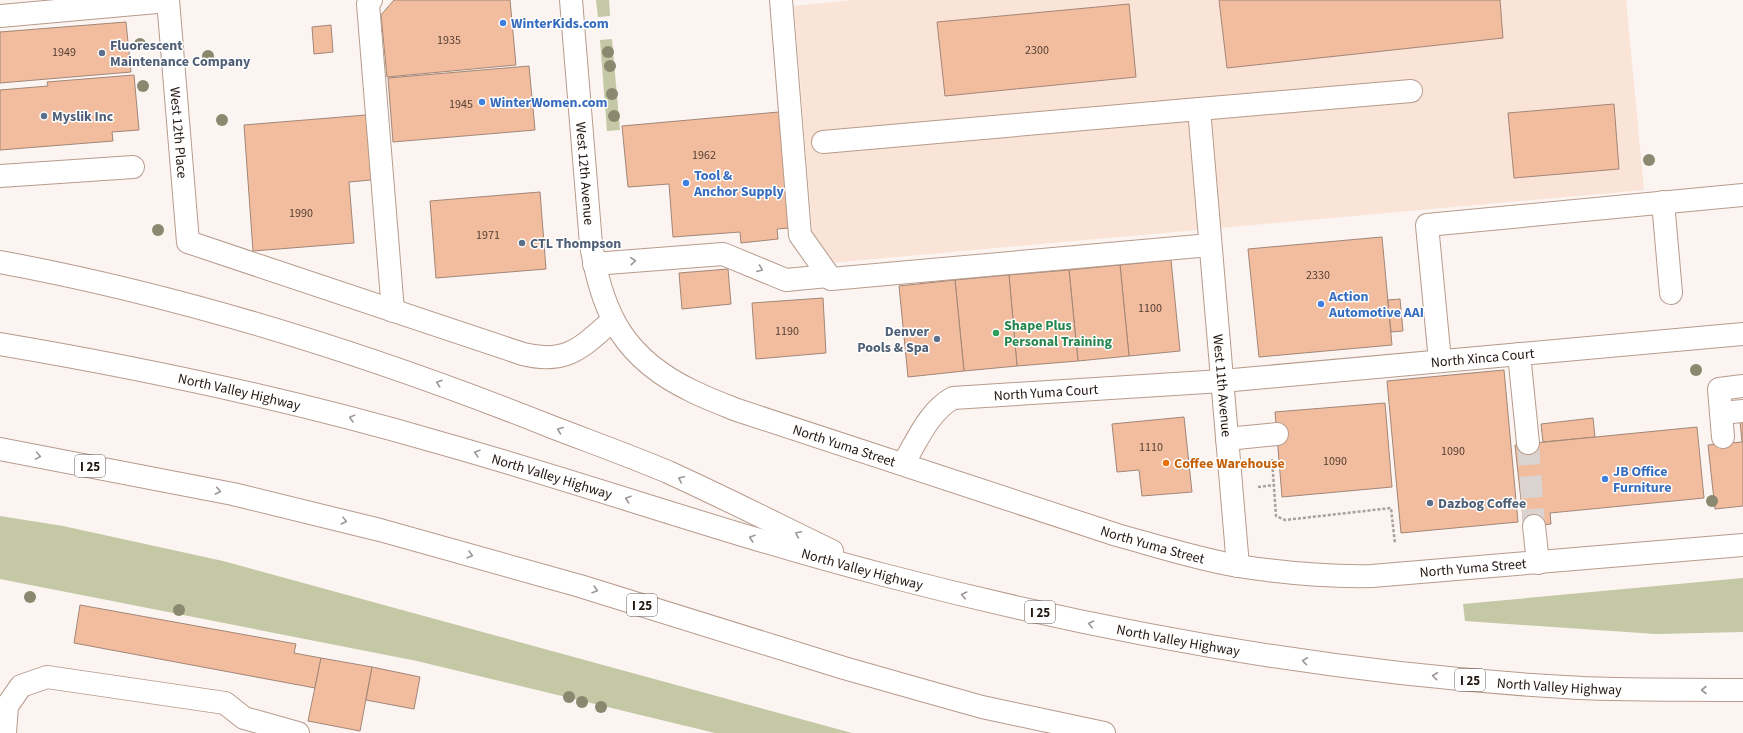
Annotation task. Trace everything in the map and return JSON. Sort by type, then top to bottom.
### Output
[{"type":"main road","points":[[0,16],[168,0]]},
{"type":"main road","name":"West 12th Place","points":[[168,0],[188,242],[393,311]]},
{"type":"main road","points":[[371,0],[368,4],[393,311],[538,358],[551,358],[579,349],[613,320]]},
{"type":"main road","name":"West 12th Avenue","points":[[571,0],[591,244],[594,264],[602,294],[613,320]]},
{"type":"main road","points":[[781,0],[800,235],[828,276],[832,279],[1210,237]]},
{"type":"main road","points":[[823,142],[1411,91]]},
{"type":"main road","name":"West 11th Avenue","points":[[1199,109],[1238,566]]},
{"type":"main road","points":[[0,176],[133,166]]},
{"type":"main road","points":[[1440,361],[1427,225],[1743,195]]},
{"type":"main road","points":[[1663,202],[1671,293]]},
{"type":"main road","points":[[594,264],[723,254],[786,280],[828,276]]},
{"type":"main road","points":[[0,262],[109,284],[168,298],[288,333],[472,395],[668,472],[884,575]]},
{"type":"main road","name":"North Yuma Street","points":[[613,320],[627,341],[641,357],[665,376],[692,391],[737,410],[1118,535],[1175,551],[1238,566],[1298,574],[1364,576],[1538,563],[1743,545]]},
{"type":"main road","name":"North Xinca Court","points":[[1222,381],[1743,334]]},
{"type":"main road","name":"North Valley Highway","points":[[0,344],[116,364],[221,386],[339,415],[590,487],[770,544],[884,575],[1132,632],[1198,644],[1336,665],[1484,681],[1570,688],[1743,690]]},
{"type":"main road","points":[[1519,354],[1528,444]]},
{"type":"main road","name":"North Yuma Court","points":[[903,464],[934,413],[943,404],[953,398],[1222,381]]},
{"type":"main road","points":[[1723,437],[1719,388],[1743,386]]},
{"type":"main road","points":[[1721,413],[1743,411]]},
{"type":"main road","points":[[1227,439],[1273,435]]},
{"type":"main road","name":"I 25","points":[[0,449],[233,494],[373,528],[580,586],[844,668],[918,689],[982,706],[1104,733]]},
{"type":"main road","points":[[1534,526],[1538,563]]},
{"type":"main road","points":[[5,733],[7,706],[21,686],[47,677],[225,703],[242,725],[298,733]]},
{"type":"path","points":[[1273,435],[1276,516],[1285,520],[1391,508],[1395,544]]},
{"type":"path","points":[[1258,487],[1274,485]]},
{"type":"shaded area","points":[[852,0],[1626,0],[1644,190],[829,263],[813,240],[794,6]]},
{"type":"green space","points":[[596,0],[609,0],[610,16],[598,17]]},
{"type":"green space","points":[[612,39],[620,130],[607,131],[600,40]]},
{"type":"green space","points":[[0,516],[63,526],[223,561],[852,733],[715,733],[417,661],[0,579]]},
{"type":"green space","points":[[1743,578],[1743,632],[1656,634],[1465,621],[1463,604]]},
{"type":"building","points":[[394,0],[510,0],[516,65],[387,77],[381,15]]},
{"type":"building","points":[[1219,0],[1500,0],[1503,38],[1227,68]]},
{"type":"building","points":[[1129,4],[1136,77],[945,96],[937,22]]},
{"type":"building","points":[[126,22],[131,72],[0,83],[0,32]]},
{"type":"building","points":[[331,25],[333,52],[314,54],[312,27]]},
{"type":"building","points":[[529,66],[535,130],[393,142],[388,78]]},
{"type":"building","points":[[134,75],[139,130],[112,132],[113,141],[0,150],[0,90],[48,86],[47,82]]},
{"type":"building","points":[[1614,104],[1619,169],[1514,178],[1508,113]]},
{"type":"building","points":[[779,112],[789,228],[777,229],[778,239],[741,243],[740,232],[673,237],[669,184],[628,187],[622,126]]},
{"type":"building","points":[[366,115],[371,180],[349,182],[354,243],[253,251],[244,125]]},
{"type":"building","points":[[540,192],[546,269],[436,278],[430,201]]},
{"type":"building","points":[[1382,237],[1392,345],[1259,357],[1248,249]]},
{"type":"building","points":[[1171,260],[1180,351],[1129,356],[1120,265]]},
{"type":"building","points":[[1120,265],[1129,356],[1078,361],[1069,270]]},
{"type":"building","points":[[728,269],[731,304],[682,309],[679,273]]},
{"type":"building","points":[[1069,270],[1078,361],[1017,366],[1009,275]]},
{"type":"building","points":[[1009,275],[1017,366],[964,371],[955,280]]},
{"type":"building","points":[[955,280],[964,371],[908,377],[899,286]]},
{"type":"building","points":[[823,298],[826,353],[756,359],[752,303]]},
{"type":"building","points":[[1400,299],[1403,331],[1391,332],[1388,300]]},
{"type":"building","points":[[1504,370],[1518,522],[1401,533],[1387,381]]},
{"type":"building","points":[[1385,403],[1392,487],[1282,497],[1275,412]]},
{"type":"building","points":[[1184,417],[1192,492],[1142,496],[1139,470],[1117,472],[1112,424]]},
{"type":"building","points":[[1593,418],[1595,437],[1543,442],[1541,424]]},
{"type":"building","points":[[1740,421],[1743,421],[1743,506],[1715,509],[1708,445],[1742,442]]},
{"type":"building","points":[[1697,427],[1704,498],[1550,513],[1551,524],[1524,527],[1515,445]]},
{"type":"building","points":[[80,605],[296,644],[294,653],[321,658],[315,688],[74,643]]},
{"type":"building","points":[[321,658],[372,667],[360,731],[308,721]]},
{"type":"building","points":[[372,667],[420,677],[414,709],[366,700]]},
{"type":"tunnel","points":[[1528,443],[1534,526]]},
{"type":"place","name":"WinterKids.com","points":[[503,23]]},
{"type":"place","name":"Fluorescent Maintenance Company","points":[[102,53]]},
{"type":"place","name":"WinterWomen.com","points":[[482,102]]},
{"type":"place","name":"Myslik Inc","points":[[44,116]]},
{"type":"place","name":"Tool & Anchor Supply","points":[[686,183]]},
{"type":"place","name":"CTL Thompson","points":[[522,243]]},
{"type":"place","name":"Action Automotive AAI","points":[[1321,304]]},
{"type":"place","name":"Shape Plus Personal Training","points":[[996,333]]},
{"type":"place","name":"Denver Pools & Spa","points":[[937,339]]},
{"type":"place","name":"Coffee Warehouse","points":[[1166,463]]},
{"type":"place","name":"JB Office Furniture","points":[[1605,479]]},
{"type":"place","name":"Dazbog Coffee","points":[[1430,503]]}]
